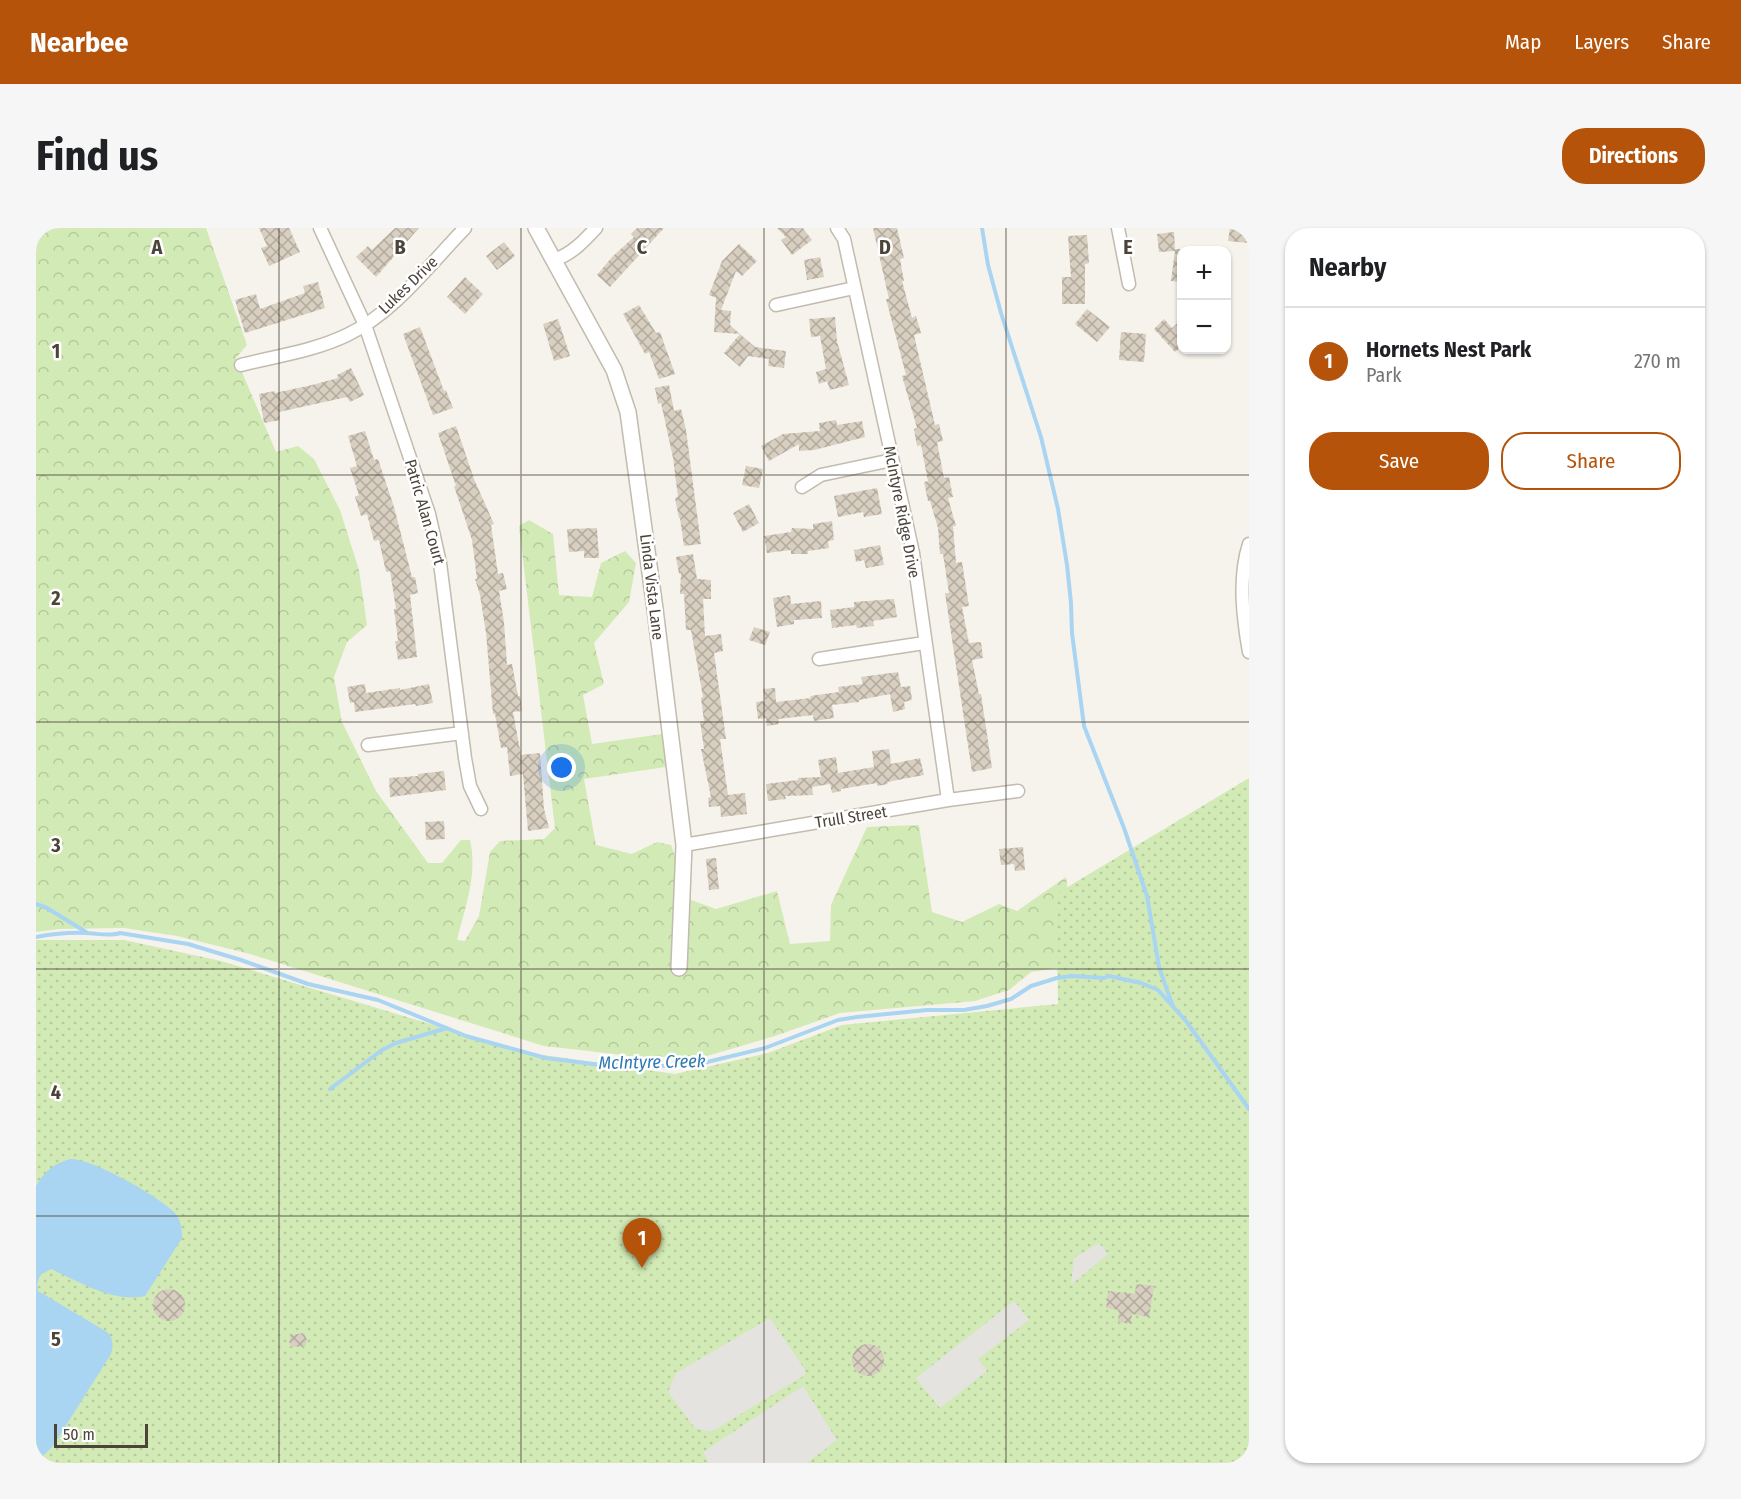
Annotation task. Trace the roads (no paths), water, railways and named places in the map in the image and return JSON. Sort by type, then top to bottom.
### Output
[{"type":"street","name":"Patric Alan Court","points":[[320,228],[365,325],[422,491],[440,563],[471,786],[481,808]]},
{"type":"street","name":"Lukes Drive","points":[[241,365],[326,343],[365,325],[393,303],[465,228]]},
{"type":"street","name":"Linda Vista Lane","points":[[536,228],[614,370],[628,412],[656,609],[684,845],[679,968]]},
{"type":"street","points":[[554,260],[564,257],[596,228]]},
{"type":"street","name":"McIntyre Ridge Drive","points":[[837,228],[844,238],[913,553],[948,800]]},
{"type":"street","points":[[1118,228],[1129,284]]},
{"type":"street","points":[[776,305],[854,288]]},
{"type":"street","points":[[802,487],[811,479],[821,475],[892,460]]},
{"type":"street","points":[[1249,544],[1243,606],[1249,652]]},
{"type":"street","points":[[819,659],[924,643]]},
{"type":"street","points":[[368,745],[462,733]]},
{"type":"street","name":"Trull Street","points":[[684,845],[948,800],[1018,791]]},
{"type":"water","points":[[71,1159],[95,1165],[140,1188],[165,1205],[178,1218],[182,1238],[145,1296],[121,1297],[109,1294],[51,1269],[40,1275],[38,1291],[107,1332],[111,1337],[112,1345],[111,1354],[53,1446],[36,1463],[36,1186],[50,1168]]},
{"type":"waterway","points":[[982,228],[988,265],[1041,437],[1058,509],[1067,565],[1072,633],[1084,726],[1124,828],[1147,896],[1159,967],[1172,1004]]},
{"type":"waterway","points":[[36,904],[47,908],[86,932]]},
{"type":"waterway","name":"McIntyre Creek","points":[[36,937],[67,933],[107,935],[120,933],[188,944],[308,984],[378,1000],[466,1036],[546,1058],[601,1065],[670,1066],[703,1063],[765,1048],[838,1020],[927,1010],[964,1010],[1011,999],[1031,986],[1057,978],[1072,976],[1104,978],[1109,976],[1141,983],[1158,990],[1186,1021],[1249,1109]]},
{"type":"waterway","points":[[330,1089],[382,1050],[396,1043],[447,1028]]},
{"type":"place","name":"Hornets Nest Park","points":[[642,1268]]}]
